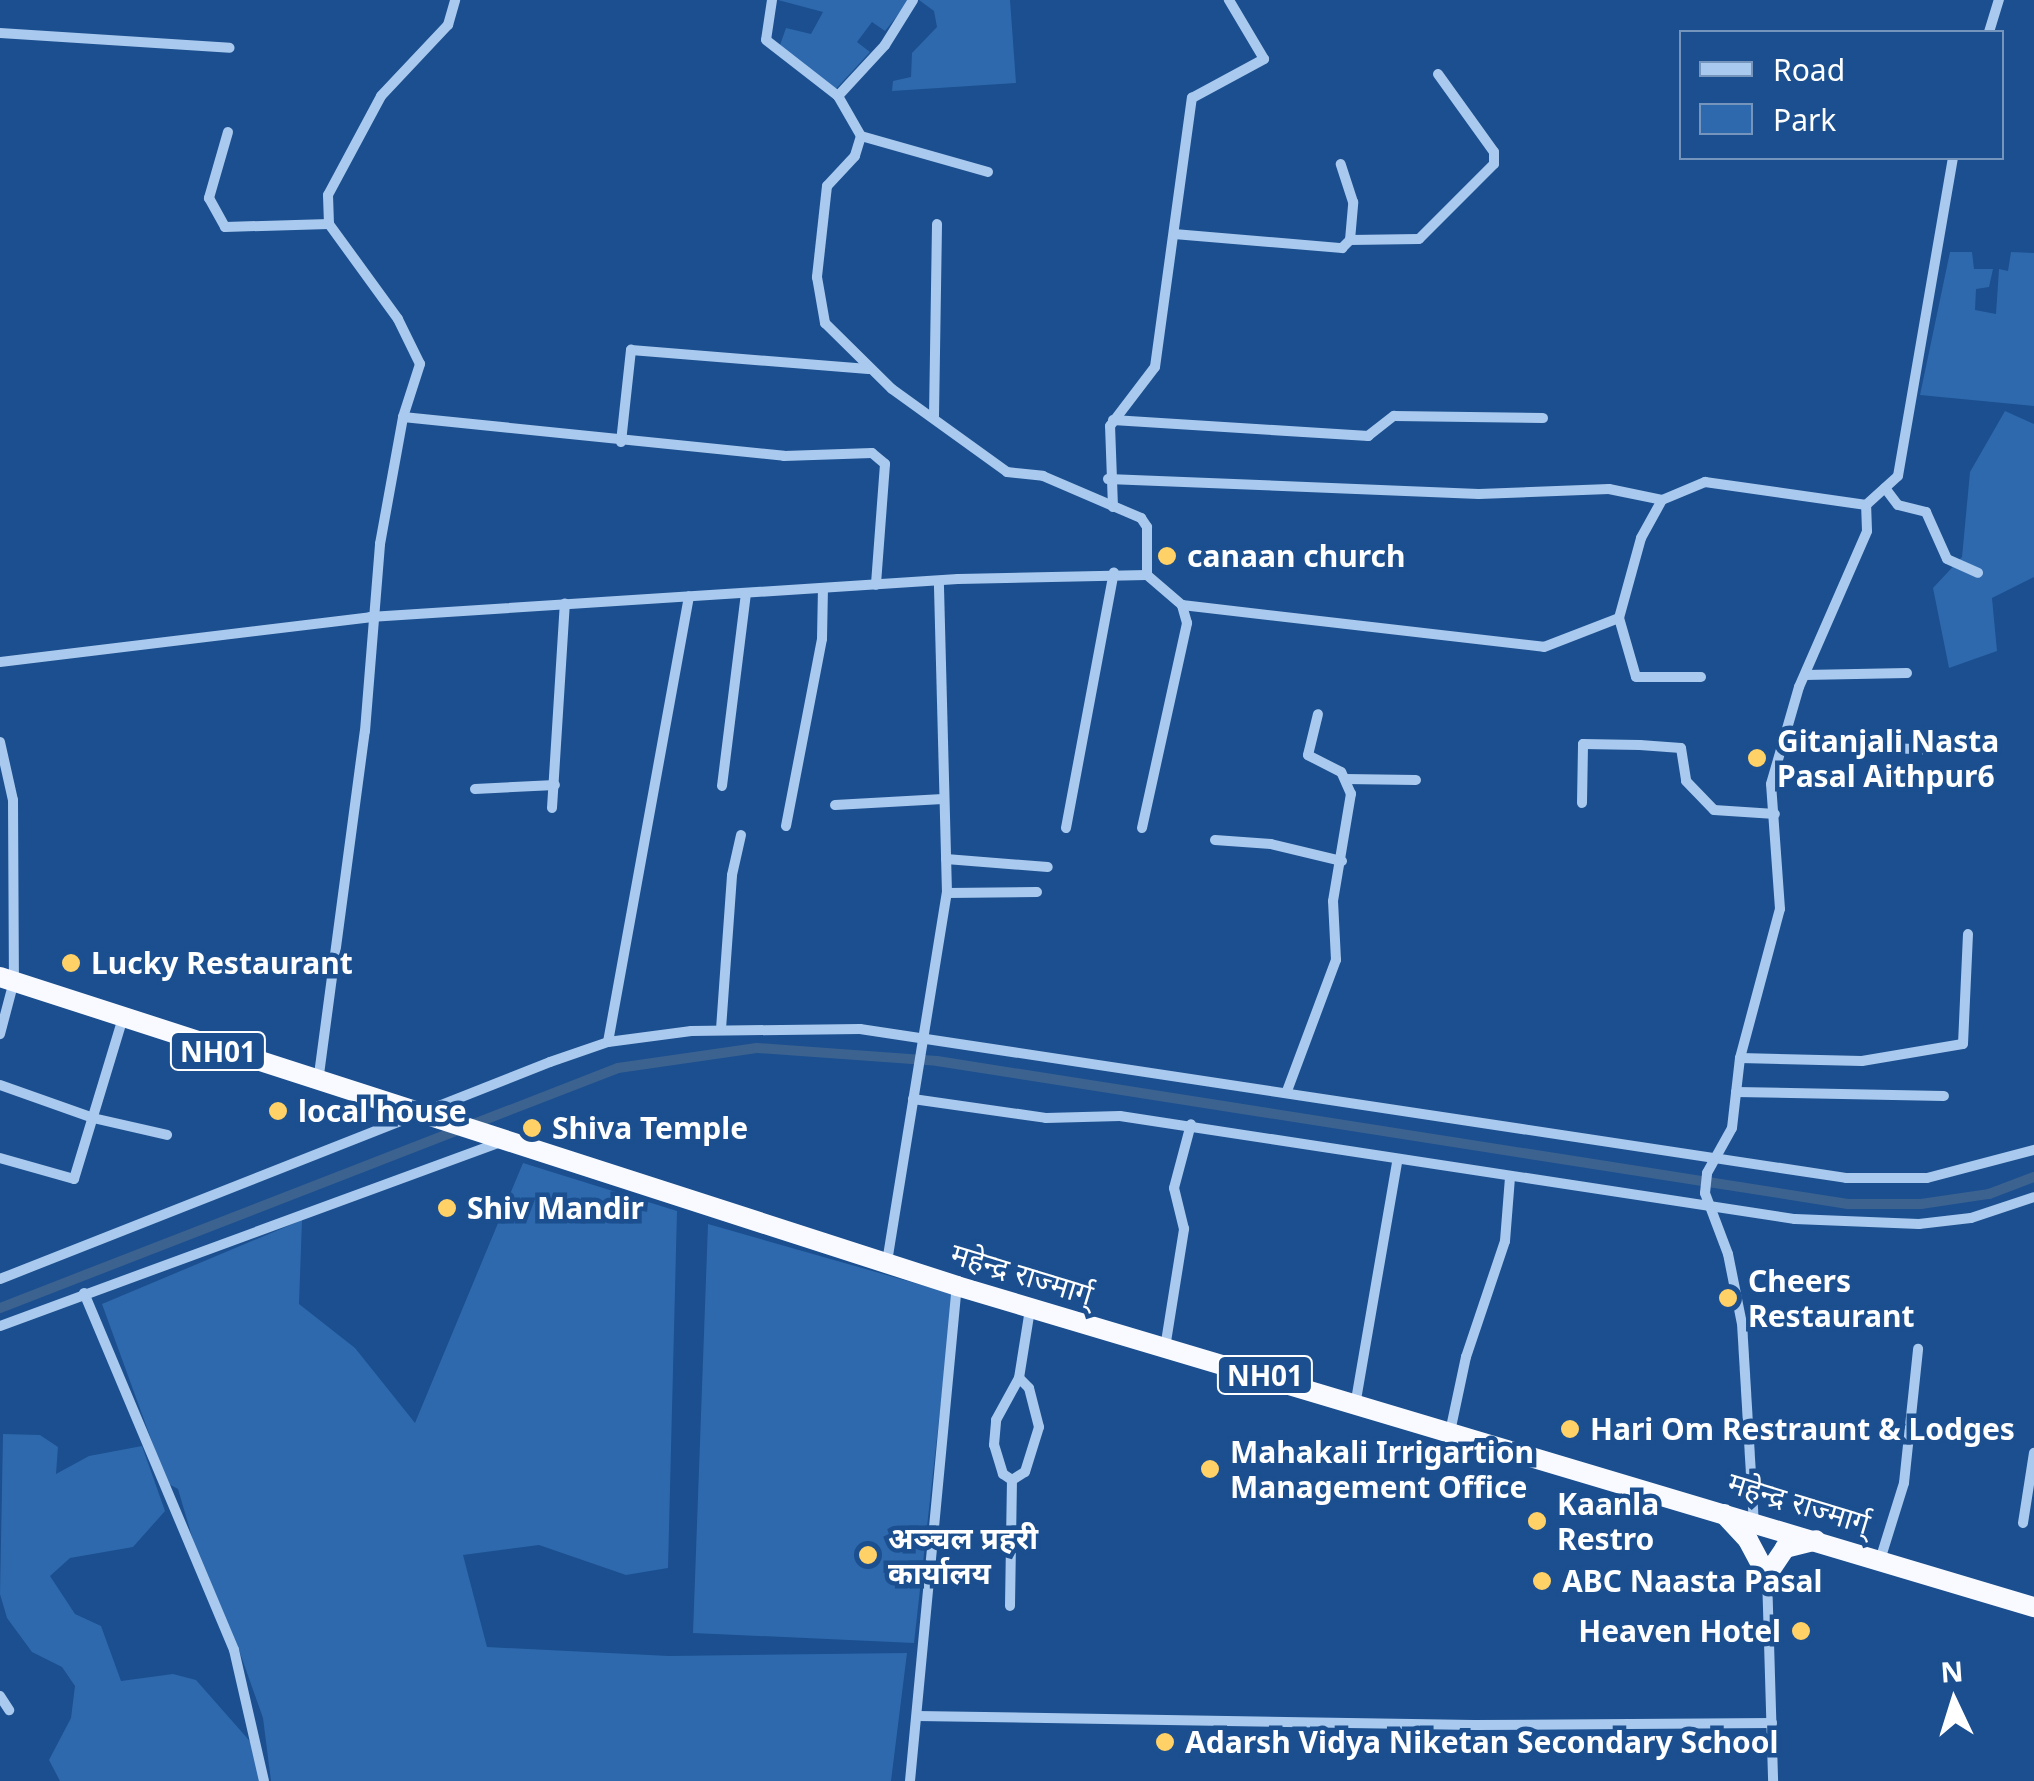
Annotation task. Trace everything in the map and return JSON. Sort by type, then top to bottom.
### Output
[{"type":"highway","name":"महेन्द्र राज्मार्ग्","points":[[7,979],[122,1021],[318,1083],[431,1113],[957,1286],[1356,1400],[1450,1432],[1718,1509],[2034,1607]]},
{"type":"highway","points":[[1718,1509],[1740,1529],[1767,1575],[1786,1548],[1818,1539]]},
{"type":"street","points":[[318,1083],[365,732],[370,617],[403,418],[420,364],[398,319],[329,224],[328,195],[381,96],[448,25],[455,0]]},
{"type":"street","points":[[772,0],[766,40],[838,96],[860,136],[855,156],[827,186],[817,277],[825,323],[868,369],[1007,472],[1043,476],[1145,522],[1148,576]]},
{"type":"street","points":[[838,96],[885,45],[913,0]]},
{"type":"street","points":[[1113,507],[1108,479],[1113,420],[1156,367],[1192,98],[1264,59],[1229,0]]},
{"type":"street","points":[[1990,30],[1999,0]]},
{"type":"street","points":[[0,33],[230,48]]},
{"type":"street","points":[[1350,240],[1420,239],[1494,164],[1494,152],[1438,74]]},
{"type":"street","points":[[228,132],[209,198],[225,226],[329,224]]},
{"type":"street","points":[[860,136],[988,172]]},
{"type":"street","points":[[1108,479],[1479,494],[1609,489],[1662,500],[1705,482],[1866,505],[1898,476],[1937,224],[1953,160]]},
{"type":"street","points":[[1174,234],[1262,246],[1342,248],[1350,240],[1352,202],[1340,164]]},
{"type":"street","points":[[934,416],[937,224]]},
{"type":"street","points":[[622,442],[631,350],[868,369]]},
{"type":"street","points":[[1113,420],[1368,436],[1394,416],[1544,418]]},
{"type":"street","points":[[403,418],[784,456],[872,453],[885,464],[876,585]]},
{"type":"street","points":[[1885,488],[1898,504],[1926,512],[1947,559],[1978,573]]},
{"type":"street","points":[[1662,500],[1641,538],[1620,618],[1636,678],[1701,677]]},
{"type":"street","points":[[1773,1781],[1767,1575],[1753,1520],[1742,1324],[1728,1254],[1707,1198],[1708,1173],[1732,1128],[1740,1058],[1780,909],[1771,784],[1805,674],[1867,530],[1866,505]]},
{"type":"street","points":[[0,662],[370,617],[1114,572],[1148,576],[1182,605],[1514,646],[1564,643],[1620,618]]},
{"type":"street","points":[[1066,828],[1114,572]]},
{"type":"street","points":[[887,1263],[925,1047],[947,892],[939,581]]},
{"type":"street","points":[[786,826],[822,639],[823,588]]},
{"type":"street","points":[[722,786],[746,593]]},
{"type":"street","points":[[608,1042],[689,596]]},
{"type":"street","points":[[552,808],[565,603]]},
{"type":"street","points":[[1142,828],[1184,641],[1182,605]]},
{"type":"street","points":[[1805,674],[1906,674]]},
{"type":"street","points":[[1318,714],[1308,755],[1345,779],[1416,780]]},
{"type":"street","points":[[0,742],[13,800],[7,979],[0,1034]]},
{"type":"street","points":[[1582,804],[1583,744],[1640,745],[1681,748],[1686,781],[1714,810],[1775,814]]},
{"type":"street","points":[[1783,744],[1941,750]]},
{"type":"street","points":[[1287,1091],[1336,960],[1333,902],[1351,794],[1345,779]]},
{"type":"street","points":[[475,789],[555,785]]},
{"type":"street","points":[[835,805],[943,799]]},
{"type":"street","points":[[721,1029],[732,875],[741,836]]},
{"type":"street","points":[[1215,840],[1271,844],[1342,861]]},
{"type":"street","points":[[946,859],[1048,867]]},
{"type":"street","points":[[947,892],[1037,892]]},
{"type":"street","points":[[1740,1058],[1862,1062],[1963,1044],[1968,934]]},
{"type":"street","points":[[0,1158],[74,1179],[122,1021]]},
{"type":"street","points":[[0,1280],[608,1042],[721,1029],[807,1025],[925,1047],[1287,1091],[1846,1178],[1927,1178],[2034,1150]]},
{"type":"street","points":[[0,1086],[92,1118],[167,1135]]},
{"type":"street","points":[[1736,1092],[1944,1096]]},
{"type":"street","points":[[914,1099],[1190,1126],[1510,1178],[1707,1198],[1795,1219],[1919,1224],[1971,1218],[2034,1197]]},
{"type":"street","points":[[1164,1348],[1184,1230],[1174,1188],[1190,1126]]},
{"type":"street","points":[[0,1326],[503,1137]]},
{"type":"street","points":[[1356,1400],[1396,1162]]},
{"type":"street","points":[[1450,1432],[1466,1358],[1505,1241],[1510,1178]]},
{"type":"street","points":[[910,1781],[957,1286]]},
{"type":"street","points":[[84,1292],[234,1650],[264,1781]]},
{"type":"street","points":[[1012,1480],[1004,1474],[994,1445],[996,1420],[1019,1378],[1030,1308]]},
{"type":"street","points":[[1880,1560],[1904,1483],[1918,1348]]},
{"type":"street","points":[[1010,1606],[1012,1480],[1030,1463],[1039,1427],[1029,1388],[1019,1378]]},
{"type":"street","points":[[2023,1523],[2034,1453]]},
{"type":"street","points":[[0,1696],[9,1710]]},
{"type":"street","points":[[917,1716],[1475,1725],[1772,1723]]},
{"type":"green space","points":[[778,0],[910,0],[885,31],[872,22],[857,42],[870,52],[834,91],[779,48],[786,28],[811,34],[823,12]]},
{"type":"green space","points":[[919,0],[1010,0],[1016,83],[892,91],[893,81],[911,77],[912,53],[937,27],[934,11]]},
{"type":"green space","points":[[1950,252],[1972,252],[1974,269],[1993,269],[1989,287],[1976,289],[1975,310],[1996,314],[1999,269],[2008,271],[2011,252],[2034,253],[2034,406],[1920,395]]},
{"type":"green space","points":[[2005,411],[2034,424],[2034,577],[1992,598],[1997,651],[1949,668],[1933,588],[1962,557],[1970,472]]},
{"type":"green space","points":[[523,1163],[677,1211],[668,1568],[626,1575],[539,1545],[463,1555],[487,1647],[669,1656],[907,1653],[891,1781],[271,1781],[263,1718],[239,1650],[205,1581],[178,1489],[167,1483],[102,1304],[302,1220],[299,1304],[355,1348],[415,1423]]},
{"type":"green space","points":[[708,1224],[953,1294],[914,1643],[693,1633]]},
{"type":"green space","points":[[3,1434],[40,1435],[58,1447],[56,1474],[89,1456],[142,1446],[165,1511],[133,1547],[70,1558],[50,1576],[75,1614],[101,1626],[121,1681],[173,1674],[196,1680],[255,1747],[261,1781],[60,1781],[49,1760],[71,1718],[75,1686],[62,1667],[32,1652],[7,1618],[0,1594]]},
{"type":"waterway","points":[[0,1308],[618,1068],[757,1048],[937,1061],[1848,1204],[1921,1204],[1989,1194],[2034,1177]]},
{"type":"place","name":"canaan church","points":[[1167,556]]},
{"type":"place","name":"Gitanjali Nasta Pasal Aithpur6","points":[[1757,758]]},
{"type":"place","name":"Lucky Restaurant","points":[[71,963]]},
{"type":"place","name":"local house","points":[[278,1111]]},
{"type":"place","name":"Shiva Temple","points":[[532,1128]]},
{"type":"place","name":"Shiv Mandir","points":[[447,1208]]},
{"type":"place","name":"Cheers Restaurant","points":[[1728,1298]]},
{"type":"place","name":"Hari Om Restraunt & Lodges","points":[[1570,1429]]},
{"type":"place","name":"Mahakali Irrigartion Management Office","points":[[1210,1469]]},
{"type":"place","name":"Kaanla Restro","points":[[1537,1521]]},
{"type":"place","name":"अञ्चल प्रहरी कार्यालय","points":[[868,1555]]},
{"type":"place","name":"ABC Naasta Pasal","points":[[1542,1581]]},
{"type":"place","name":"Heaven Hotel","points":[[1801,1631]]},
{"type":"place","name":"Adarsh Vidya Niketan Secondary School","points":[[1165,1742]]}]
